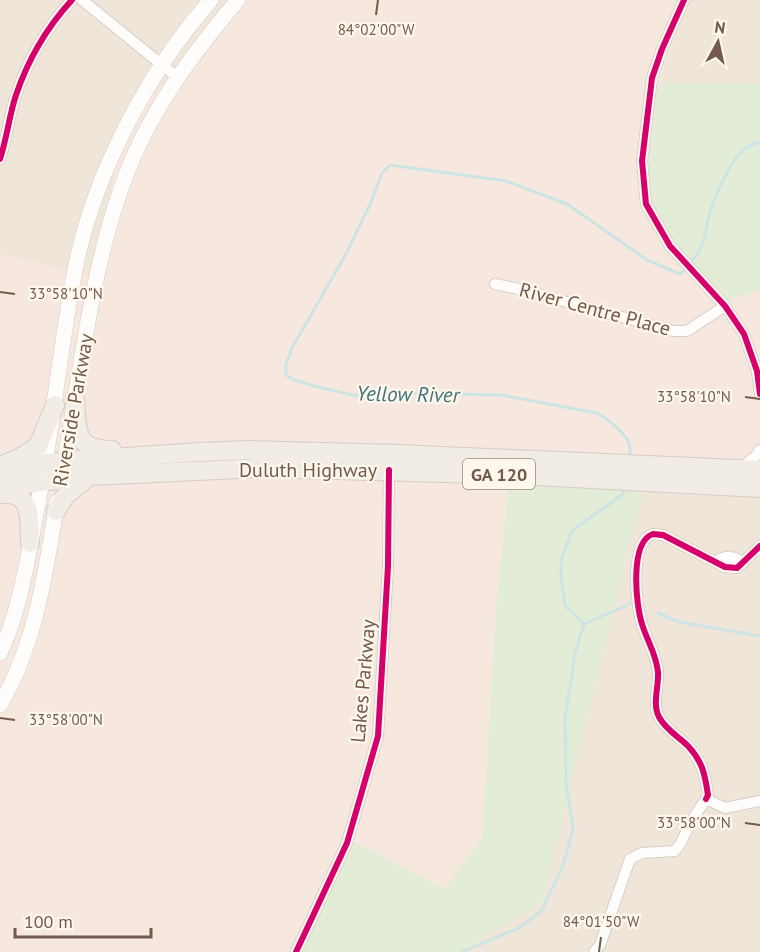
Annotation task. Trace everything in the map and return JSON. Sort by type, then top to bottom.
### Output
[{"type":"main road","name":"Riverside Parkway","points":[[0,653],[22,583],[46,463],[75,269],[104,175],[119,142],[162,64],[194,19],[211,0]]},
{"type":"main road","name":"Riverside Parkway","points":[[0,705],[8,693],[35,620],[65,461],[92,298],[126,176],[147,129],[177,77],[238,0]]},
{"type":"main road","points":[[84,237],[85,266],[79,311],[82,318],[88,322]]},
{"type":"main road","points":[[75,399],[78,432],[84,444],[94,450],[177,453]]},
{"type":"main road","points":[[0,468],[38,446],[55,405]]},
{"type":"main road","name":"Duluth Highway","points":[[0,468],[177,453],[270,451],[610,471]]},
{"type":"main road","name":"Duluth Highway","points":[[0,487],[90,476],[261,468],[650,472],[739,469],[760,472]]},
{"type":"main road","name":"Duluth Highway","points":[[650,472],[676,482],[760,488]]},
{"type":"main road","points":[[676,482],[682,477],[750,478],[760,472]]},
{"type":"main road","points":[[56,511],[65,496],[90,476]]},
{"type":"main road","points":[[0,494],[19,495],[26,504],[30,543]]},
{"type":"street","points":[[0,159],[6,143],[15,96],[34,53],[54,19],[72,0]]},
{"type":"street","points":[[82,0],[177,77]]},
{"type":"street","points":[[684,0],[652,78],[642,161],[646,204],[670,246],[724,306],[744,334],[757,371],[760,394]]},
{"type":"street","name":"River Centre Place","points":[[495,284],[673,332],[687,331],[724,306]]},
{"type":"street","points":[[739,469],[755,457],[760,450]]},
{"type":"street","name":"Lakes Parkway","points":[[296,952],[347,843],[378,736],[388,566],[389,470]]},
{"type":"street","points":[[594,952],[600,945],[630,859],[642,853],[675,851],[707,797],[705,770],[688,747],[667,729],[657,714],[658,673],[654,649],[642,625],[636,594],[639,553],[646,540],[653,534],[663,534],[716,561],[723,557],[736,557],[743,562],[760,546]]},
{"type":"street","points":[[707,797],[725,808],[760,801]]},
{"type":"shaded area","points":[[0,0],[234,0],[125,129],[92,275],[0,255]]},
{"type":"shaded area","points":[[234,0],[689,0],[658,83],[725,302],[760,290],[760,481],[510,470],[496,606],[482,839],[444,889],[346,837],[332,880],[286,952],[0,952],[0,255],[92,275],[125,129]]},
{"type":"shaded area","points":[[689,0],[760,0],[760,83],[658,83]]},
{"type":"shaded area","points":[[646,479],[760,481],[760,952],[460,952],[542,903]]},
{"type":"green space","points":[[658,83],[760,83],[760,290],[725,302],[644,204]]},
{"type":"green space","points":[[510,470],[646,479],[542,903],[460,952],[286,952],[332,880],[346,837],[444,889],[482,839],[496,606]]},
{"type":"waterway","name":"Yellow River","points":[[690,263],[701,246],[711,209],[729,169],[741,152],[760,142]]},
{"type":"waterway","name":"Yellow River","points":[[629,458],[630,449],[626,438],[612,423],[597,413],[501,395],[383,393],[357,396],[294,380],[286,375],[286,364],[292,348],[346,254],[382,173],[390,165],[506,181],[567,204],[647,260],[680,274],[686,268]]},
{"type":"waterway","name":"Yellow River","points":[[584,624],[565,606],[561,576],[562,558],[572,531],[623,494],[624,488]]},
{"type":"waterway","points":[[584,624],[632,603],[635,604]]},
{"type":"waterway","points":[[658,613],[679,622],[760,636]]},
{"type":"waterway","name":"Yellow River","points":[[462,952],[521,927],[541,911],[563,866],[573,828],[566,783],[565,718],[575,654],[584,624]]},
{"type":"cycle path","points":[[0,159],[14,103],[26,69],[46,33],[72,0]]},
{"type":"cycle path","points":[[684,0],[652,78],[642,161],[646,204],[670,246],[725,306],[744,334],[757,371],[760,394]]},
{"type":"cycle path","points":[[296,952],[347,843],[378,736],[388,566],[389,470]]},
{"type":"cycle path","points":[[706,799],[708,795],[706,781],[697,758],[688,746],[665,726],[657,712],[658,672],[640,615],[637,561],[645,539],[653,534],[663,535],[725,567],[737,568],[760,546]]}]
